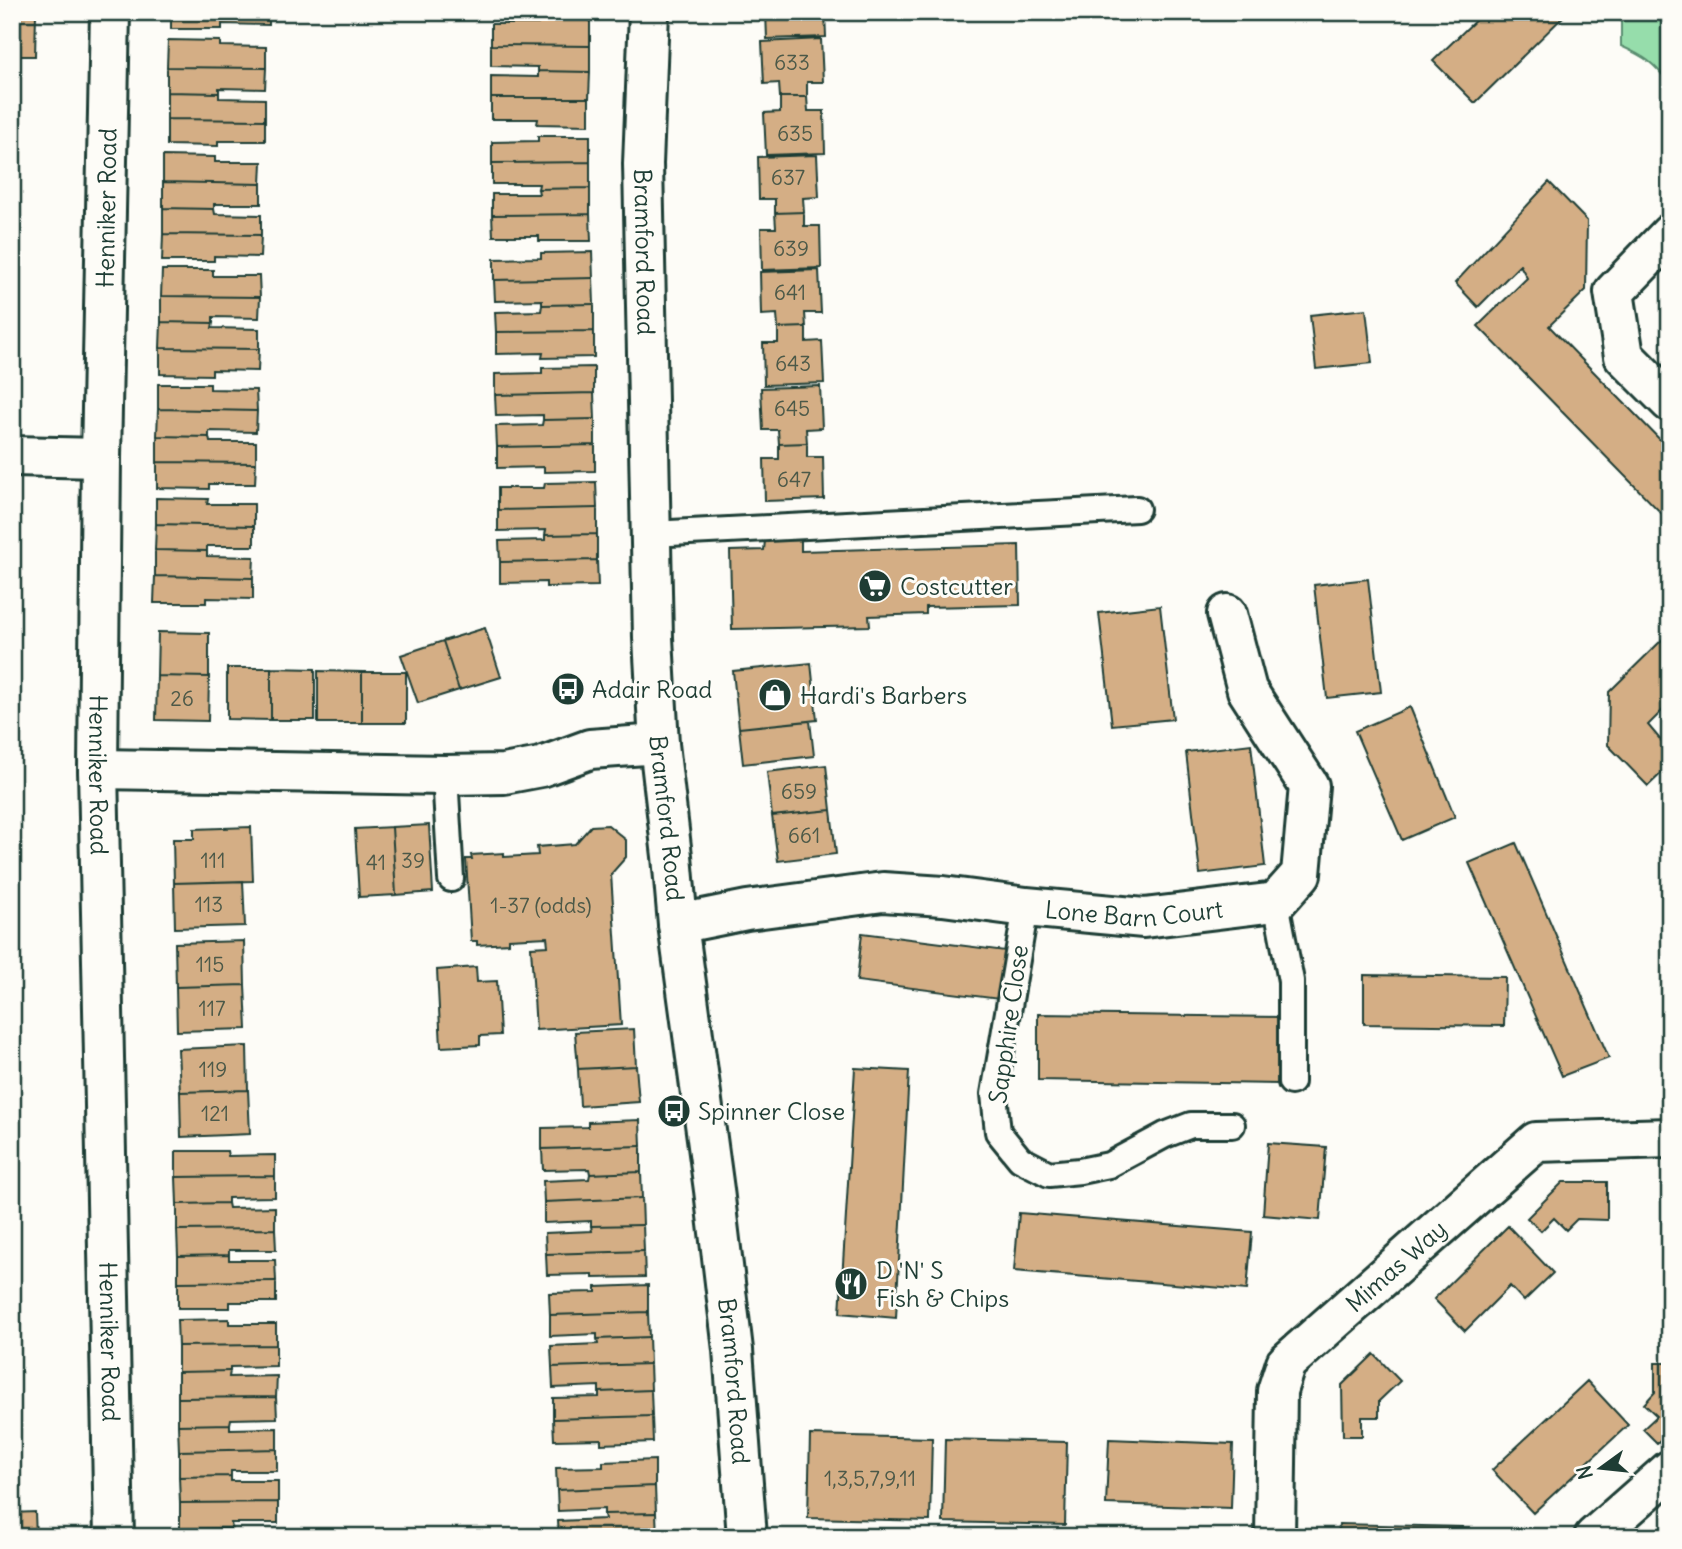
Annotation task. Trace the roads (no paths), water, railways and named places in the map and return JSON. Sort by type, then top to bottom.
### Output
[{"type":"street","name":"Henniker Road","points":[[110,12],[98,769],[114,1537]]},
{"type":"street","name":"Bramford Road","points":[[649,12],[643,164],[653,638],[659,744],[678,924],[733,1350],[747,1537]]},
{"type":"street","points":[[1670,234],[1614,292],[1624,356],[1670,402]]},
{"type":"street","points":[[12,456],[101,457]]},
{"type":"street","points":[[1227,614],[1247,690],[1309,786],[1301,874],[1276,902]]},
{"type":"street","points":[[98,769],[445,775],[512,773],[541,767],[590,749],[659,744]]},
{"type":"street","name":"Lone Barn Court","points":[[678,924],[747,910],[883,891],[943,895],[1026,908],[1144,918],[1276,902]]},
{"type":"street","name":"Mimas Way","points":[[1275,1537],[1277,1391],[1286,1363],[1536,1142],[1670,1138]]},
{"type":"street","points":[[1594,1537],[1670,1470]]},
{"type":"lane","points":[[651,534],[1137,509]]},
{"type":"lane","points":[[445,775],[451,879]]},
{"type":"lane","points":[[1276,902],[1291,981],[1291,1082]]},
{"type":"lane","name":"Sapphire Close","points":[[1026,908],[994,1094],[998,1132],[1020,1158],[1049,1174],[1080,1171],[1109,1165],[1165,1135],[1191,1125],[1232,1125]]},
{"type":"place","name":"Costcutter","points":[[875,586]]},
{"type":"place","name":"Adair Road","points":[[568,689]]},
{"type":"place","name":"Hardi's Barbers","points":[[775,695]]},
{"type":"place","name":"Spinner Close","points":[[674,1111]]},
{"type":"place","name":"D 'N' S Fish & Chips","points":[[851,1284]]}]
